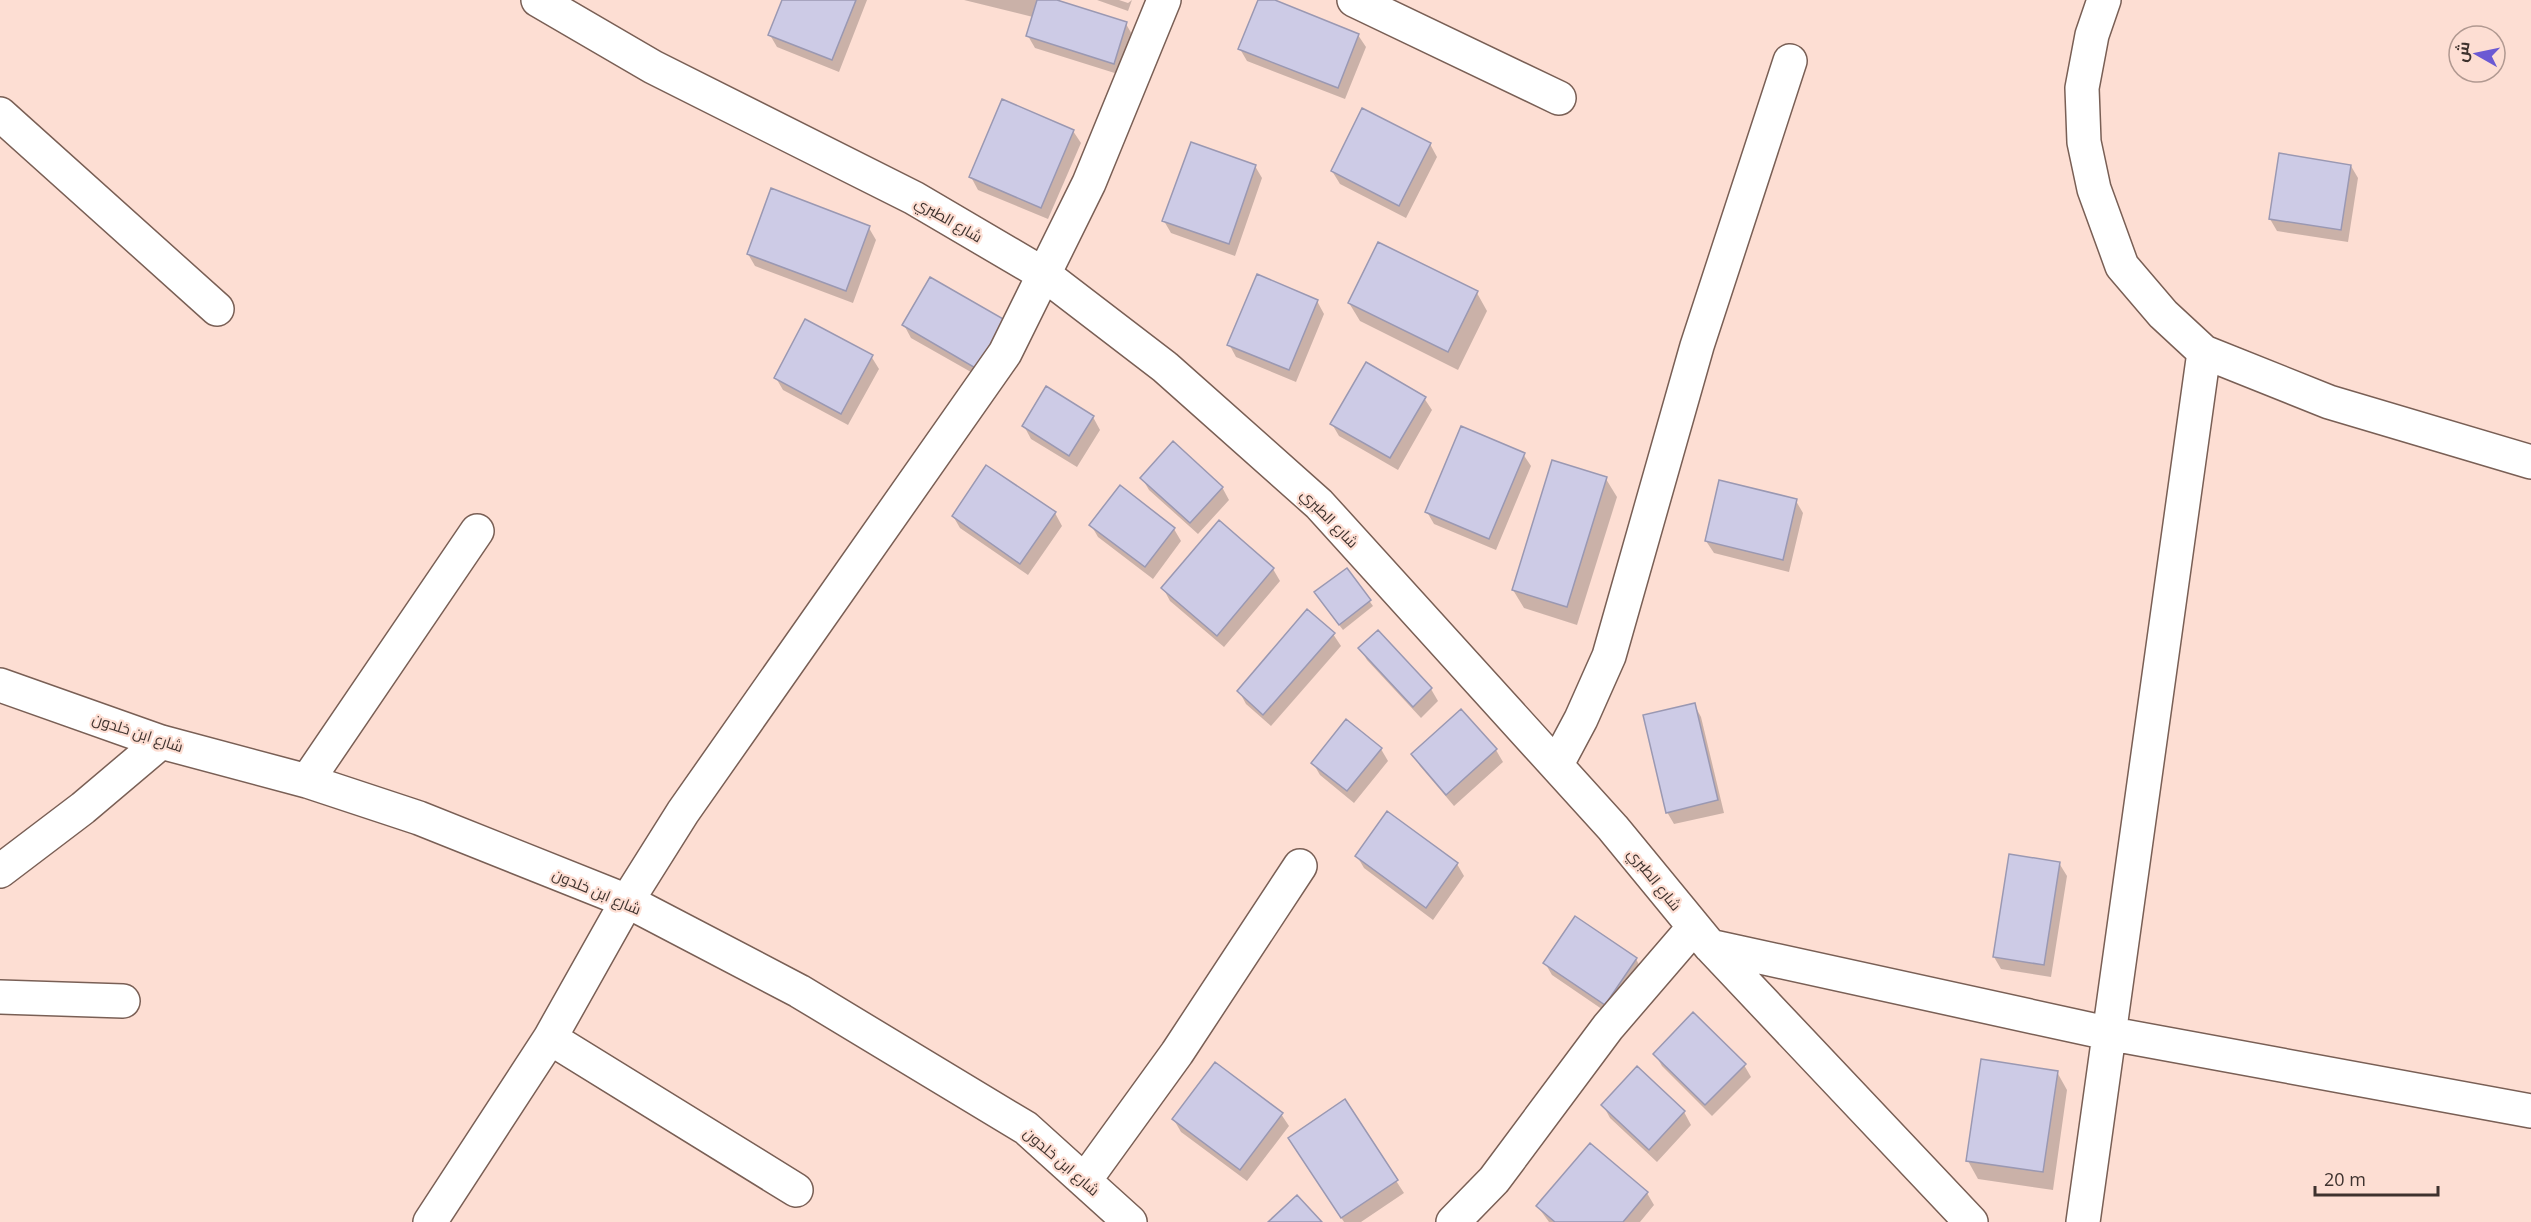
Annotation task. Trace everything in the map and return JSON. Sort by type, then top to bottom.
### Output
[{"type":"street","name":"شارع الطبري","points":[[538,0],[653,67],[914,198],[1045,275],[1165,367],[1319,504],[1557,764],[1613,828],[1702,937],[1971,1222]]},
{"type":"street","points":[[430,1222],[550,1038],[627,901],[683,812],[1005,353],[1089,183],[1164,0]]},
{"type":"street","points":[[1354,0],[1559,98]]},
{"type":"street","points":[[2104,0],[2092,35],[2082,88],[2084,142],[2094,189],[2122,266],[2163,314],[2204,352],[2329,402],[2531,462]]},
{"type":"street","points":[[1557,764],[1581,719],[1609,656],[1694,357],[1790,62]]},
{"type":"street","points":[[0,114],[217,309]]},
{"type":"street","points":[[2083,1222],[2204,352]]},
{"type":"street","points":[[307,781],[477,531]]},
{"type":"street","name":"شارع ابن خلدون","points":[[0,685],[161,741],[307,781],[419,818],[627,901],[799,991],[1026,1128],[1130,1222]]},
{"type":"street","points":[[0,871],[83,808],[161,741]]},
{"type":"street","points":[[1084,1180],[1177,1053],[1300,866]]},
{"type":"street","points":[[1453,1222],[1494,1180],[1601,1036],[1702,937],[2108,1033],[2531,1111]]},
{"type":"street","points":[[0,997],[123,1001]]},
{"type":"street","points":[[550,1038],[796,1190]]},
{"type":"building","points":[[782,0],[856,0],[832,60],[768,35]]},
{"type":"building","points":[[1037,0],[1057,0],[1127,22],[1114,64],[1026,36]]},
{"type":"building","points":[[1258,0],[1275,0],[1359,34],[1338,88],[1238,49]]},
{"type":"building","points":[[1002,99],[1074,130],[1041,208],[969,177]]},
{"type":"building","points":[[1362,108],[1431,143],[1399,206],[1331,171]]},
{"type":"building","points":[[1191,142],[1256,165],[1229,244],[1162,221]]},
{"type":"building","points":[[2279,153],[2351,165],[2341,230],[2269,219]]},
{"type":"building","points":[[771,188],[870,226],[846,291],[747,254]]},
{"type":"building","points":[[1378,242],[1478,291],[1448,352],[1348,303]]},
{"type":"building","points":[[1257,274],[1318,300],[1289,370],[1227,345]]},
{"type":"building","points":[[930,277],[1005,320],[977,369],[902,325]]},
{"type":"building","points":[[805,319],[873,355],[841,414],[774,378]]},
{"type":"building","points":[[1366,362],[1426,397],[1390,458],[1330,424]]},
{"type":"building","points":[[1046,386],[1094,416],[1069,456],[1022,426]]},
{"type":"building","points":[[1461,426],[1525,453],[1489,539],[1425,512]]},
{"type":"building","points":[[1173,441],[1223,487],[1190,523],[1140,478]]},
{"type":"building","points":[[1552,460],[1607,477],[1567,607],[1512,590]]},
{"type":"building","points":[[986,465],[1056,512],[1020,564],[952,516]]},
{"type":"building","points":[[1719,480],[1797,499],[1783,560],[1705,541]]},
{"type":"building","points":[[1120,485],[1175,528],[1145,567],[1089,525]]},
{"type":"building","points":[[1219,520],[1274,568],[1217,636],[1161,588]]},
{"type":"building","points":[[1347,568],[1371,600],[1339,625],[1314,592]]},
{"type":"building","points":[[1307,609],[1335,633],[1263,715],[1237,691]]},
{"type":"building","points":[[1378,630],[1432,688],[1413,707],[1358,648]]},
{"type":"building","points":[[1695,703],[1718,800],[1666,813],[1643,715]]},
{"type":"building","points":[[1461,709],[1497,749],[1446,795],[1411,754]]},
{"type":"building","points":[[1346,719],[1382,748],[1347,791],[1311,763]]},
{"type":"building","points":[[1387,811],[1458,863],[1426,908],[1355,856]]},
{"type":"building","points":[[2009,854],[2060,862],[2044,965],[1993,957]]},
{"type":"building","points":[[1575,916],[1637,958],[1605,1005],[1543,963]]},
{"type":"building","points":[[1693,1012],[1746,1064],[1705,1105],[1653,1054]]},
{"type":"building","points":[[1981,1059],[2058,1071],[2043,1172],[1966,1161]]},
{"type":"building","points":[[1215,1062],[1283,1113],[1240,1170],[1172,1119]]},
{"type":"building","points":[[1637,1066],[1685,1111],[1649,1150],[1601,1105]]},
{"type":"building","points":[[1345,1099],[1398,1180],[1341,1218],[1288,1138]]},
{"type":"building","points":[[1590,1143],[1648,1192],[1623,1222],[1555,1222],[1536,1206]]},
{"type":"building","points":[[1297,1195],[1322,1222],[1268,1222]]}]
